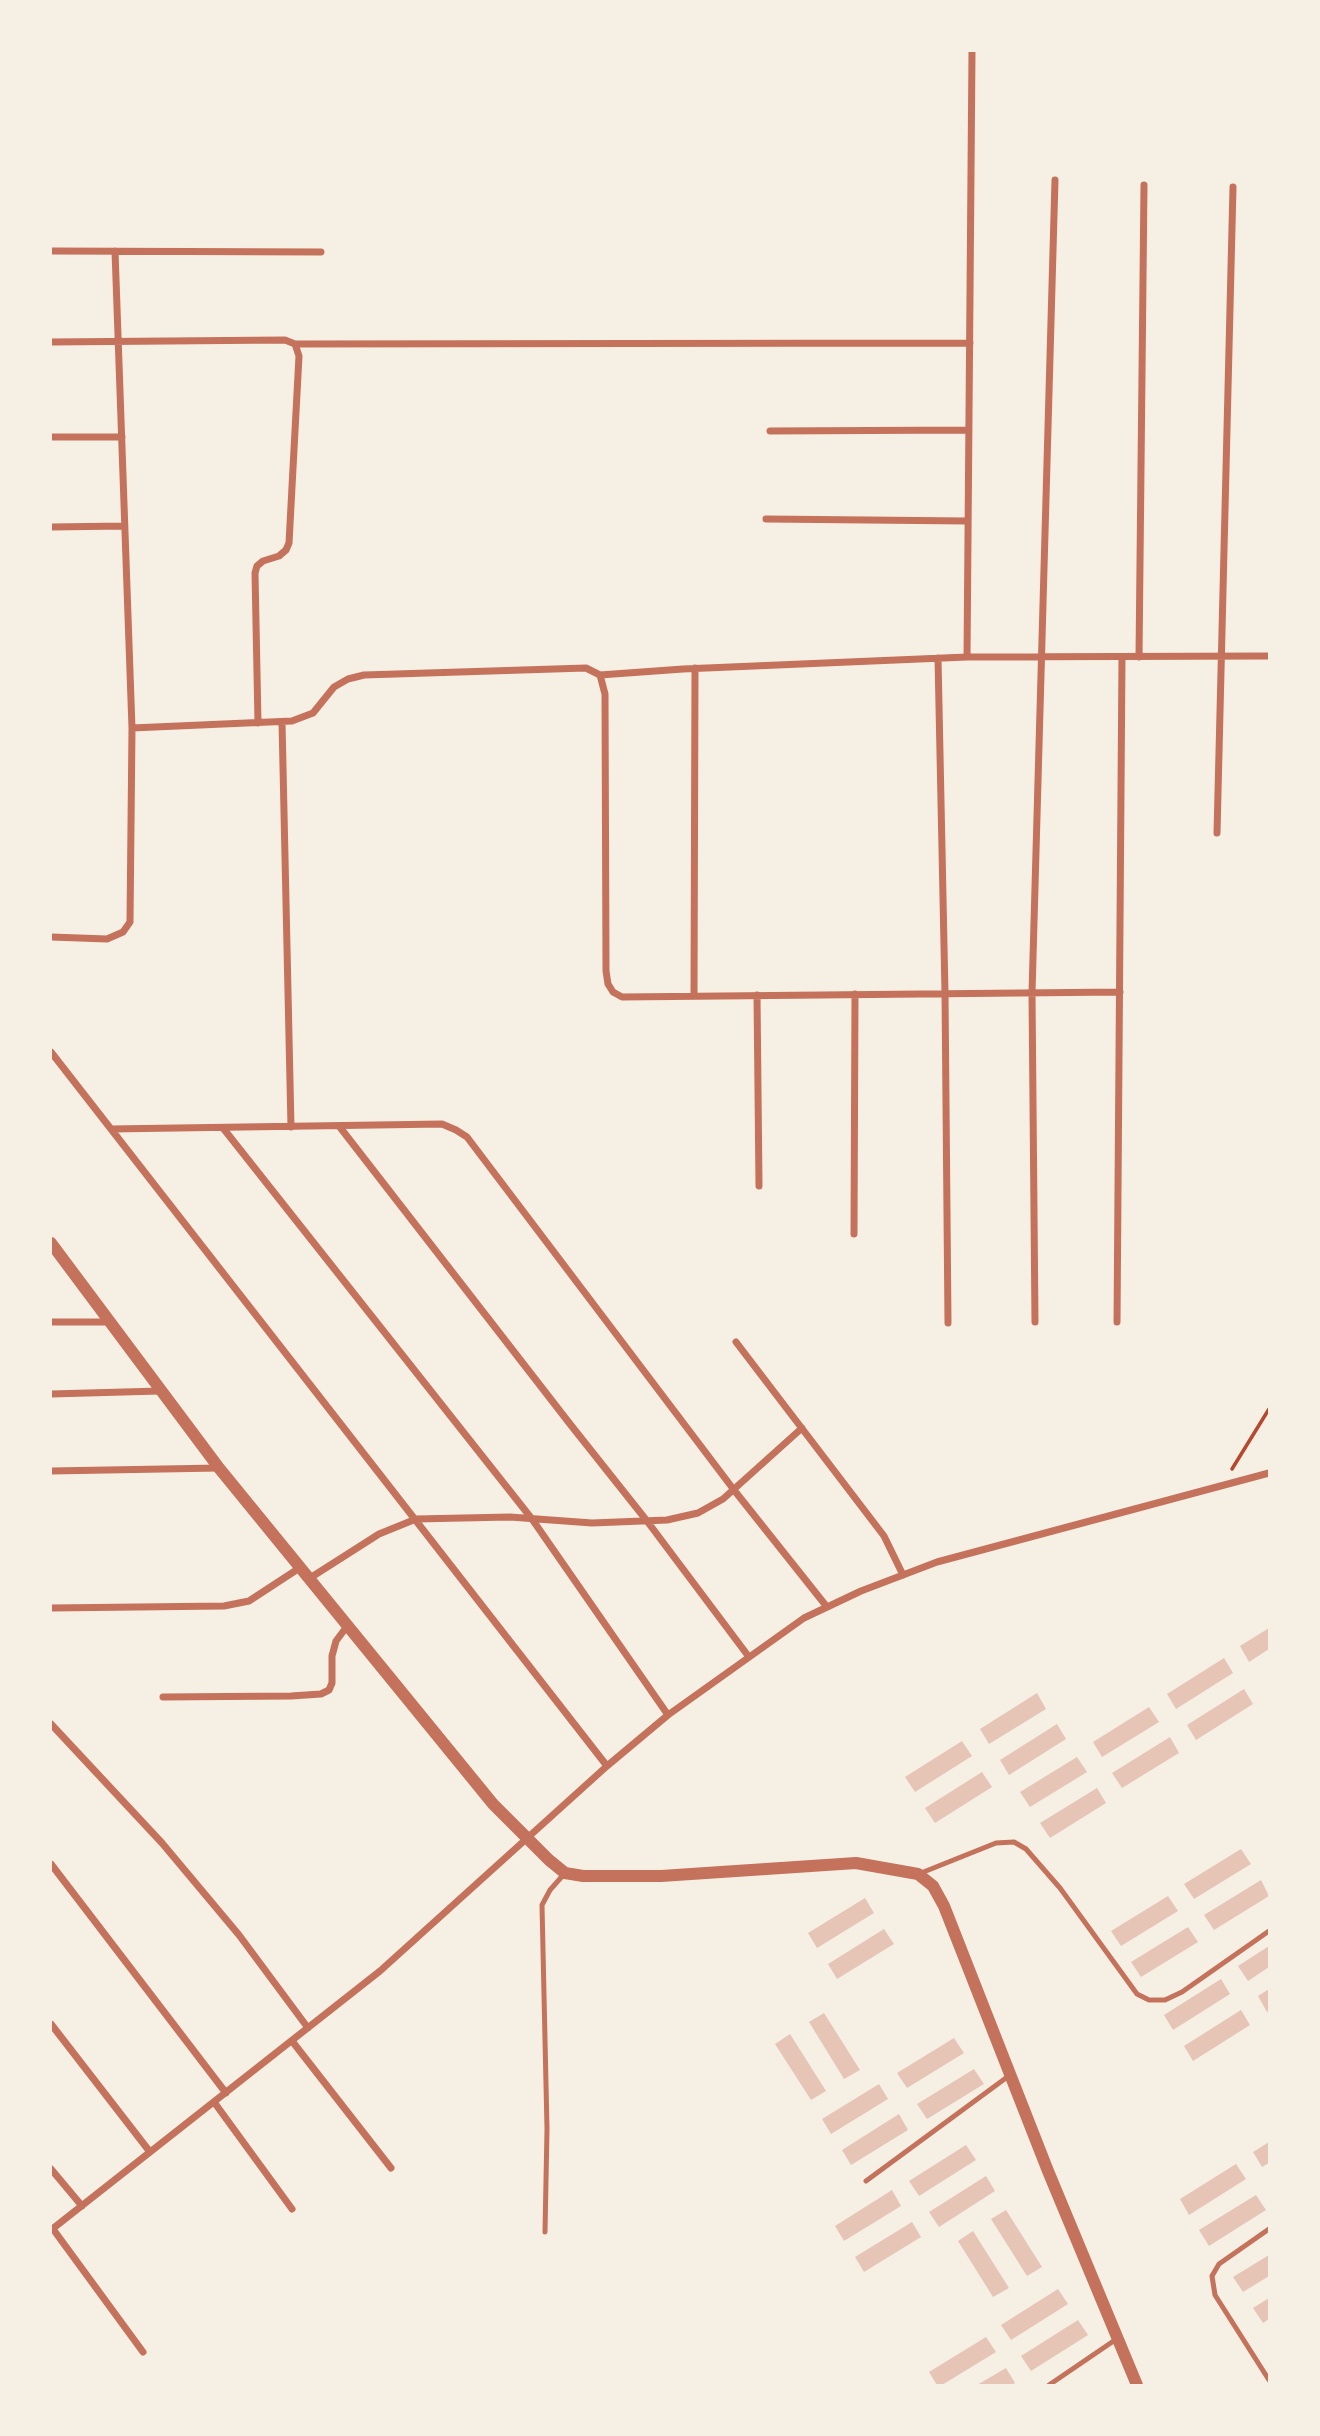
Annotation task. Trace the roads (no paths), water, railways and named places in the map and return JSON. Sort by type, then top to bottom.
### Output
[{"type":"street","points":[[967,657],[972,51]]},
{"type":"street","points":[[1035,1322],[1032,993],[1055,180]]},
{"type":"street","points":[[1139,657],[1144,185]]},
{"type":"street","points":[[1217,833],[1233,187]]},
{"type":"street","points":[[51,251],[321,251]]},
{"type":"street","points":[[51,937],[107,939],[124,932],[130,922],[132,728],[116,251]]},
{"type":"street","points":[[51,342],[285,340],[295,344],[970,343]]},
{"type":"street","points":[[258,723],[255,573],[257,566],[279,556],[289,543],[299,356],[295,344]]},
{"type":"street","points":[[770,431],[969,430]]},
{"type":"street","points":[[51,437],[122,437]]},
{"type":"street","points":[[766,519],[968,521]]},
{"type":"street","points":[[51,527],[124,526]]},
{"type":"street","points":[[132,728],[292,721],[313,713],[334,687],[348,679],[364,675],[586,668],[600,675],[695,668],[967,657],[1269,656]]},
{"type":"street","points":[[1117,1322],[1122,657]]},
{"type":"street","points":[[938,658],[948,1323]]},
{"type":"street","points":[[694,996],[695,668]]},
{"type":"street","points":[[600,675],[605,694],[606,971],[608,984],[613,992],[622,997],[1120,992]]},
{"type":"street","points":[[282,722],[291,1127]]},
{"type":"street","points":[[855,994],[855,1234]]},
{"type":"street","points":[[757,995],[759,1186]]},
{"type":"street","points":[[51,1052],[607,1766]]},
{"type":"street","points":[[111,1129],[442,1124],[467,1137],[734,1490],[827,1607]]},
{"type":"street","points":[[339,1126],[647,1521],[749,1657]]},
{"type":"street","points":[[223,1128],[532,1519],[668,1715]]},
{"type":"street","points":[[51,1243],[219,1468],[493,1804],[565,1873],[583,1876],[661,1876],[856,1863],[918,1874],[933,1886],[944,1906],[1137,2385]]},
{"type":"street","points":[[51,1322],[111,1322]]},
{"type":"street","points":[[736,1342],[884,1536],[903,1575]]},
{"type":"street","points":[[51,1394],[160,1391]]},
{"type":"street","points":[[310,1578],[379,1534],[416,1519],[532,1519],[592,1523],[667,1520],[698,1513],[723,1499],[802,1428]]},
{"type":"street","points":[[51,1471],[219,1468]]},
{"type":"street","points":[[143,2352],[52,2229],[380,1971],[607,1766],[668,1715],[804,1618],[903,1575],[937,1562],[1269,1473]]},
{"type":"street","points":[[51,1608],[224,1606],[249,1601],[301,1567]]},
{"type":"street","points":[[163,1697],[321,1694],[329,1690],[332,1683],[332,1656],[337,1641],[348,1625]]},
{"type":"street","points":[[51,1724],[162,1843],[239,1935],[308,2028]]},
{"type":"street","points":[[51,1864],[226,2093]]},
{"type":"street","points":[[51,2024],[150,2152]]},
{"type":"street","points":[[292,2041],[391,2168]]},
{"type":"street","points":[[214,2102],[292,2208]]},
{"type":"street","points":[[51,2169],[82,2206]]},
{"type":"lane","points":[[918,1874],[996,1843],[1014,1842],[1026,1849],[1060,1888],[1137,1994],[1149,2000],[1165,2000],[1182,1992],[1269,1931]]},
{"type":"lane","points":[[545,2232],[547,2129],[542,1905],[550,1890],[565,1873]]},
{"type":"lane","points":[[866,2181],[1010,2074]]},
{"type":"lane","points":[[1269,2230],[1219,2264],[1212,2276],[1215,2295],[1269,2380]]},
{"type":"lane","points":[[1049,2385],[1118,2338]]}]
